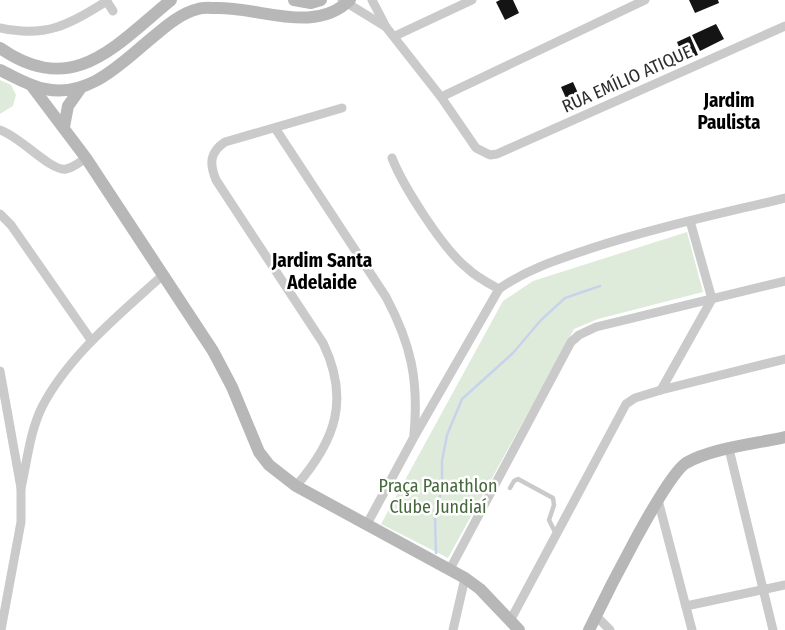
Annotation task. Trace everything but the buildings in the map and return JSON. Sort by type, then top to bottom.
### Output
[{"type":"street","points":[[0,48],[28,64],[58,70],[73,68],[87,64],[104,54],[171,0]]},
{"type":"street","points":[[297,0],[311,3],[321,0]]},
{"type":"street","points":[[372,0],[386,27]]},
{"type":"street","points":[[395,36],[472,0]]},
{"type":"street","points":[[64,127],[68,106],[80,89],[110,71],[167,25],[198,8],[222,8],[309,19],[331,14],[346,1],[386,27],[395,36],[441,98],[645,0]]},
{"type":"street","points":[[0,28],[35,32],[55,28],[107,1],[113,11]]},
{"type":"street","name":"RUA EMÍLIO ATIQUE","points":[[441,98],[476,148],[490,155],[497,154],[785,26]]},
{"type":"street","points":[[0,70],[31,85],[62,91],[80,89]]},
{"type":"street","points":[[31,85],[86,158],[213,352],[232,387],[259,452],[269,465],[296,486],[450,568],[480,589],[515,625],[556,534],[626,404],[635,398],[662,390],[785,359]]},
{"type":"street","points":[[296,486],[312,467],[332,427],[338,391],[333,363],[323,343],[222,188],[212,168],[212,157],[216,148],[225,142],[342,108]]},
{"type":"street","points":[[275,128],[386,297],[399,320],[411,354],[416,386],[414,437]]},
{"type":"street","points":[[0,130],[11,134],[52,166],[61,170],[68,169],[86,158]]},
{"type":"street","points":[[392,158],[399,174],[450,251],[466,268],[499,289]]},
{"type":"street","points":[[367,524],[414,437],[499,289],[513,279],[540,266],[624,238],[785,198]]},
{"type":"street","points":[[0,214],[11,225],[91,340]]},
{"type":"street","points":[[662,390],[712,299],[690,221]]},
{"type":"street","points":[[21,488],[34,429],[42,406],[91,340],[163,275]]},
{"type":"street","points":[[450,568],[571,342],[579,335],[596,327],[785,281]]},
{"type":"street","points":[[0,370],[21,488],[21,522],[1,630]]},
{"type":"street","points":[[589,630],[658,500],[684,464],[700,457],[729,449],[785,437]]},
{"type":"street","points":[[729,449],[773,630]]},
{"type":"street","points":[[658,500],[692,630]]},
{"type":"street","points":[[453,630],[465,578]]},
{"type":"street","points":[[686,606],[764,591],[785,585]]},
{"type":"street","points":[[596,616],[610,630]]},
{"type":"lane","points":[[510,488],[514,481],[518,479],[553,498],[554,505],[550,520],[556,534]]},
{"type":"green space","points":[[0,80],[11,85],[16,95],[13,106],[0,114]]},
{"type":"green space","name":"Praça Panathlon Clube Jundiaí","points":[[687,232],[703,292],[598,319],[574,329],[448,558],[381,524],[503,301],[533,281]]},
{"type":"waterway","points":[[436,553],[435,518],[442,488],[442,461],[447,435],[462,399],[513,353],[541,320],[565,298],[600,286]]},
{"type":"district","name":"Jardim Paulista","points":[[729,111]]},
{"type":"district","name":"Jardim Santa Adelaide","points":[[322,271]]}]
